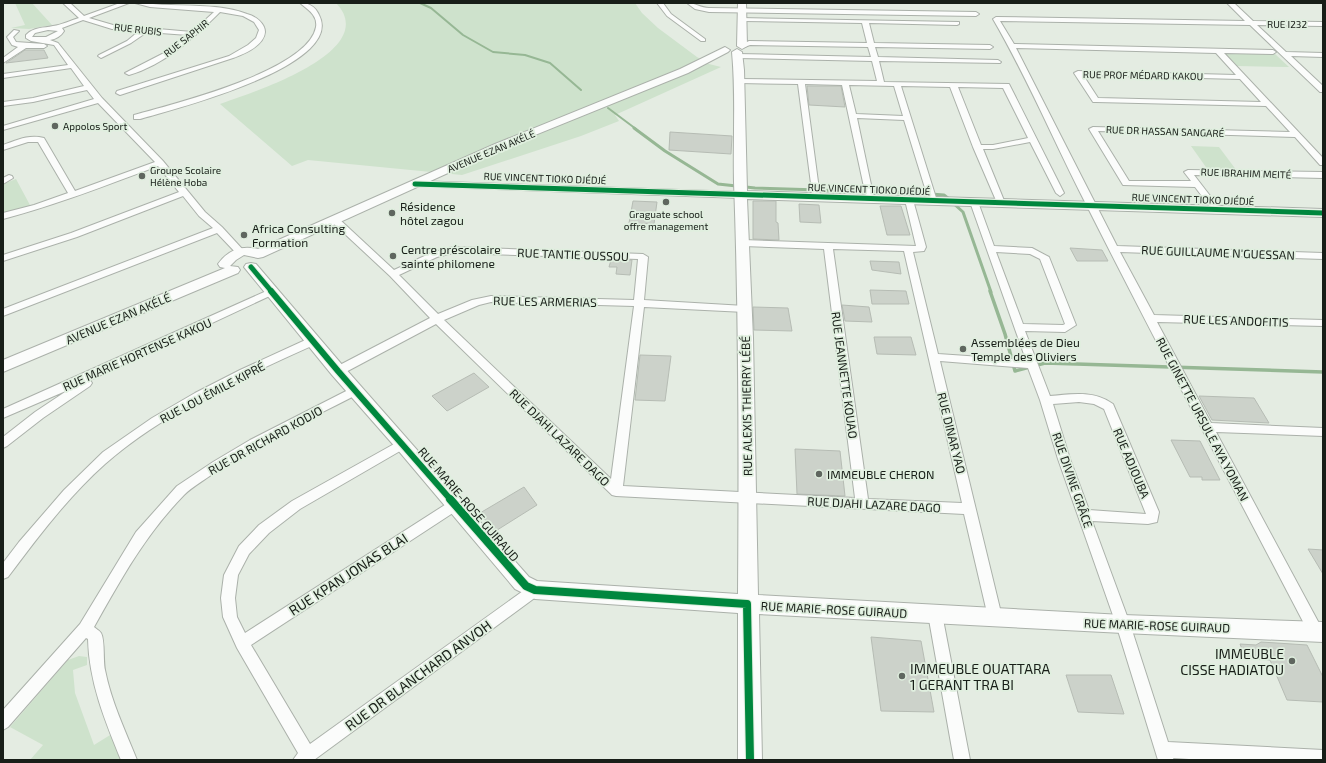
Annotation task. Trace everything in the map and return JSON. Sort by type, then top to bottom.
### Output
[{"type":"street","points":[[66,3],[83,18]]},
{"type":"street","points":[[55,28],[126,3]]},
{"type":"street","points":[[120,93],[231,57],[254,44],[261,35],[262,30],[260,23],[254,17],[244,13],[219,10],[155,7],[138,3]]},
{"type":"street","points":[[137,117],[236,86],[262,76],[294,58],[313,42],[318,33],[318,18],[314,11],[303,3]]},
{"type":"street","points":[[660,3],[669,14],[704,40]]},
{"type":"street","points":[[690,3],[694,8],[698,9],[976,14]]},
{"type":"street","points":[[780,3],[781,11]]},
{"type":"street","points":[[828,3],[830,12]]},
{"type":"street","points":[[901,3],[905,13]]},
{"type":"street","points":[[1230,3],[1321,87]]},
{"type":"street","name":"RUE SAPHIR","points":[[129,73],[164,56],[194,34],[219,10]]},
{"type":"street","points":[[737,10],[865,21],[957,23]]},
{"type":"street","points":[[735,51],[737,10]]},
{"type":"street","name":"RUE RUBIS","points":[[83,18],[112,27],[144,31],[194,34]]},
{"type":"street","name":"RUE I232","points":[[1012,46],[996,19],[1323,24]]},
{"type":"street","points":[[865,21],[881,83]]},
{"type":"street","points":[[3,32],[14,32],[31,34],[48,28],[55,28],[60,29],[61,32],[55,41],[24,46],[14,44],[10,37],[14,32]]},
{"type":"street","points":[[101,56],[129,42],[144,31]]},
{"type":"street","points":[[31,34],[29,38],[34,40],[55,41]]},
{"type":"street","points":[[55,41],[98,100],[160,163],[202,214],[219,229],[240,252]]},
{"type":"street","points":[[735,51],[749,43],[990,47]]},
{"type":"street","points":[[3,61],[24,46]]},
{"type":"street","points":[[1012,46],[1273,52]]},
{"type":"street","name":"RUE GINETTE URSULE AYA YOMAN","points":[[1012,46],[1091,206],[1207,427],[1320,632]]},
{"type":"street","points":[[735,51],[874,59],[998,62]]},
{"type":"street","name":"RUE ALEXIS THIERRY LÉBÉ","points":[[735,51],[739,80],[741,195],[744,243],[750,760]]},
{"type":"street","name":"AVENUE EZAN AKÉLÉ","points":[[3,354],[229,267],[239,271],[254,261],[335,220],[415,184],[577,114],[735,51]]},
{"type":"street","points":[[1218,51],[1241,77],[1322,160]]},
{"type":"street","points":[[1284,54],[1323,55]]},
{"type":"street","points":[[3,76],[39,73],[72,66]]},
{"type":"street","name":"RUE PROF MÉDARD KAKOU","points":[[1241,77],[1078,73],[1096,100],[1268,104]]},
{"type":"street","points":[[739,80],[1006,86],[1060,193]]},
{"type":"street","points":[[800,82],[816,197]]},
{"type":"street","points":[[845,82],[870,199]]},
{"type":"street","points":[[897,84],[933,201]]},
{"type":"street","points":[[953,85],[1001,203]]},
{"type":"street","points":[[3,104],[33,100],[89,87]]},
{"type":"street","points":[[3,128],[98,100]]},
{"type":"street","points":[[853,116],[907,118]]},
{"type":"street","name":"RUE DR HASSAN SANGARÉ","points":[[1197,184],[1126,183],[1094,130],[1298,135]]},
{"type":"street","points":[[3,148],[32,139],[38,138],[41,140],[73,195]]},
{"type":"street","points":[[977,147],[993,147],[1033,139]]},
{"type":"street","points":[[3,216],[37,208],[160,163]]},
{"type":"street","name":"RUE IBRAHIM MEITÉ","points":[[1215,208],[1188,172],[1323,176]]},
{"type":"street","name":"RUE VINCENT TIOKO DJÉDJÉ","points":[[415,184],[1091,206],[1215,208],[1323,213]]},
{"type":"street","points":[[3,258],[67,237],[184,193]]},
{"type":"street","points":[[744,243],[918,250],[921,247],[910,200]]},
{"type":"street","name":"RUE DIVINE GRÂCE","points":[[974,202],[1046,400],[1064,459],[1123,624],[1165,755]]},
{"type":"street","name":"RUE DJAHI LAZARE DAGO","points":[[335,220],[393,274],[437,319],[616,491],[970,508]]},
{"type":"street","points":[[3,313],[219,229]]},
{"type":"street","name":"RUE JEANNETTE KOUAO","points":[[828,246],[862,503]]},
{"type":"street","points":[[991,249],[1032,252],[1044,257],[1071,325],[1065,329],[1019,327]]},
{"type":"street","name":"RUE GUILLAUME N'GUESSAN","points":[[1114,249],[1323,256]]},
{"type":"street","name":"RUE TANTIE OUSSOU","points":[[393,274],[434,255],[453,250],[643,257],[644,260],[616,491]]},
{"type":"street","name":"RUE DINAR YAO","points":[[908,250],[995,617]]},
{"type":"street","points":[[229,267],[228,258],[240,252],[252,251],[254,261]]},
{"type":"street","name":"RUE MARIE-ROSE GUIRAUD","points":[[254,261],[272,292],[312,341],[403,444],[522,583],[536,590],[747,604],[1123,624],[1320,632]]},
{"type":"street","name":"AVENUE EZAN AKÉLÉ","points":[[3,366],[229,267]]},
{"type":"street","name":"RUE MARIE HORTENSE KAKOU","points":[[3,414],[272,292]]},
{"type":"street","name":"RUE LES ARMERIAS","points":[[338,371],[437,319],[476,302],[491,299],[639,303],[745,309]]},
{"type":"street","name":"RUE LES ANDOFITIS","points":[[1150,318],[1323,323]]},
{"type":"street","name":"RUE LOU ÉMILE KIPRÉ","points":[[3,573],[33,533],[62,499],[93,468],[123,444],[156,421],[199,396],[312,341]]},
{"type":"street","points":[[933,357],[1032,364]]},
{"type":"street","points":[[3,443],[39,415],[109,367]]},
{"type":"street","name":"RUE DR RICHARD KODJO","points":[[3,722],[85,629],[122,564],[141,536],[181,490],[217,465],[254,443],[356,390]]},
{"type":"street","name":"RUE ADJOUBA","points":[[1046,400],[1092,399],[1102,401],[1109,406],[1153,512],[1152,518],[1148,519],[1084,515]]},
{"type":"street","points":[[1207,427],[1323,432]]},
{"type":"street","points":[[304,757],[242,643],[230,617],[228,598],[232,576],[244,550],[264,529],[296,505],[403,444]]},
{"type":"street","name":"RUE KPAN JONAS BLAI","points":[[242,643],[455,505]]},
{"type":"street","name":"RUE DR BLANCHARD ANVOH","points":[[304,757],[536,590]]},
{"type":"street","points":[[935,614],[962,760]]},
{"type":"street","points":[[85,629],[94,636],[94,648],[103,695],[129,760]]},
{"type":"street","points":[[1165,755],[1306,759],[1323,758]]},
{"type":"green space","points":[[15,3],[32,3],[52,25],[29,29],[11,28],[25,25]]},
{"type":"green space","points":[[336,3],[635,3],[642,13],[658,28],[697,57],[709,64],[721,67],[615,115],[619,121],[581,136],[462,175],[308,160],[292,166],[220,104],[281,81],[306,68],[327,54],[342,38],[346,21]]},
{"type":"green space","points":[[1224,53],[1275,54],[1289,67],[1237,66]]},
{"type":"green space","points":[[1191,146],[1219,147],[1237,171],[1208,170]]},
{"type":"green space","points":[[16,179],[31,207],[3,214],[3,184]]},
{"type":"green space","points":[[79,656],[87,657],[87,665],[73,670],[75,693],[94,745],[115,732],[126,760],[30,760],[43,745],[10,727],[68,660]]},
{"type":"building","points":[[25,50],[44,50],[48,58],[6,63]]},
{"type":"building","points":[[807,86],[841,86],[845,107],[809,105]]},
{"type":"building","points":[[670,132],[732,136],[731,154],[669,150]]},
{"type":"building","points":[[633,201],[657,202],[654,224],[629,223]]},
{"type":"building","points":[[753,201],[776,201],[776,222],[778,223],[779,240],[753,239]]},
{"type":"building","points":[[799,204],[819,205],[821,223],[800,222]]},
{"type":"building","points":[[880,206],[901,206],[910,235],[887,235]]},
{"type":"building","points":[[1070,248],[1102,250],[1108,261],[1077,261]]},
{"type":"building","points":[[611,260],[632,260],[630,275],[616,274],[617,267],[609,267]]},
{"type":"building","points":[[870,261],[899,262],[901,274],[872,270]]},
{"type":"building","points":[[870,290],[906,291],[909,304],[872,304]]},
{"type":"building","points":[[842,305],[869,307],[872,322],[845,321]]},
{"type":"building","points":[[753,307],[788,308],[792,331],[754,330]]},
{"type":"building","points":[[874,337],[911,337],[916,355],[877,354]]},
{"type":"building","points":[[640,355],[671,356],[665,401],[635,400]]},
{"type":"building","points":[[474,373],[489,387],[447,411],[432,396]]},
{"type":"building","points":[[1199,396],[1254,398],[1269,423],[1212,420]]},
{"type":"building","points":[[1171,440],[1200,441],[1220,480],[1202,480],[1202,477],[1190,477]]},
{"type":"building","name":"IMMEUBLE CHERON","points":[[795,449],[840,451],[845,496],[797,494]]},
{"type":"building","points":[[524,487],[537,505],[494,532],[480,513]]},
{"type":"building","points":[[1308,549],[1323,550],[1323,574]]},
{"type":"building","name":"IMMEUBLE OUATTARA 1 GERANT TRA BI","points":[[871,637],[921,641],[934,712],[881,711]]},
{"type":"building","name":"IMMEUBLE CISSE HADIATOU","points":[[1261,642],[1307,645],[1323,677],[1323,702],[1287,700],[1270,660],[1246,659],[1240,644],[1256,645]]},
{"type":"building","points":[[1066,675],[1111,675],[1124,714],[1078,712]]},
{"type":"waterway","points":[[420,3],[431,8],[463,35],[493,52],[525,55],[550,63],[581,90]]},
{"type":"waterway","points":[[608,108],[636,129]]},
{"type":"waterway","points":[[634,128],[665,151],[718,184],[755,188],[918,193],[944,195],[949,199]]},
{"type":"waterway","points":[[953,203],[963,212],[991,292]]},
{"type":"waterway","points":[[990,291],[1005,334],[1015,371],[1045,363],[1323,372]]},
{"type":"cycle path","points":[[415,184],[1323,213]]},
{"type":"cycle path","points":[[251,267],[338,371],[526,586],[535,590],[747,604],[750,760]]},
{"type":"place","name":"Appolos Sport","points":[[55,126]]},
{"type":"place","name":"Groupe Scolaire Hélène Hoba","points":[[142,176]]},
{"type":"place","name":"Graguate school offre management","points":[[666,202]]},
{"type":"place","name":"Résidence hôtel zagou","points":[[392,213]]},
{"type":"place","name":"Africa Consulting Formation","points":[[244,235]]},
{"type":"place","name":"Centre préscolaire sainte philomene","points":[[393,256]]},
{"type":"place","name":"Assemblées de Dieu Temple des Oliviers","points":[[963,349]]},
{"type":"place","name":"IMMEUBLE CHERON","points":[[819,474]]},
{"type":"place","name":"IMMEUBLE CISSE HADIATOU","points":[[1292,661]]},
{"type":"place","name":"IMMEUBLE OUATTARA 1 GERANT TRA BI","points":[[902,676]]}]
